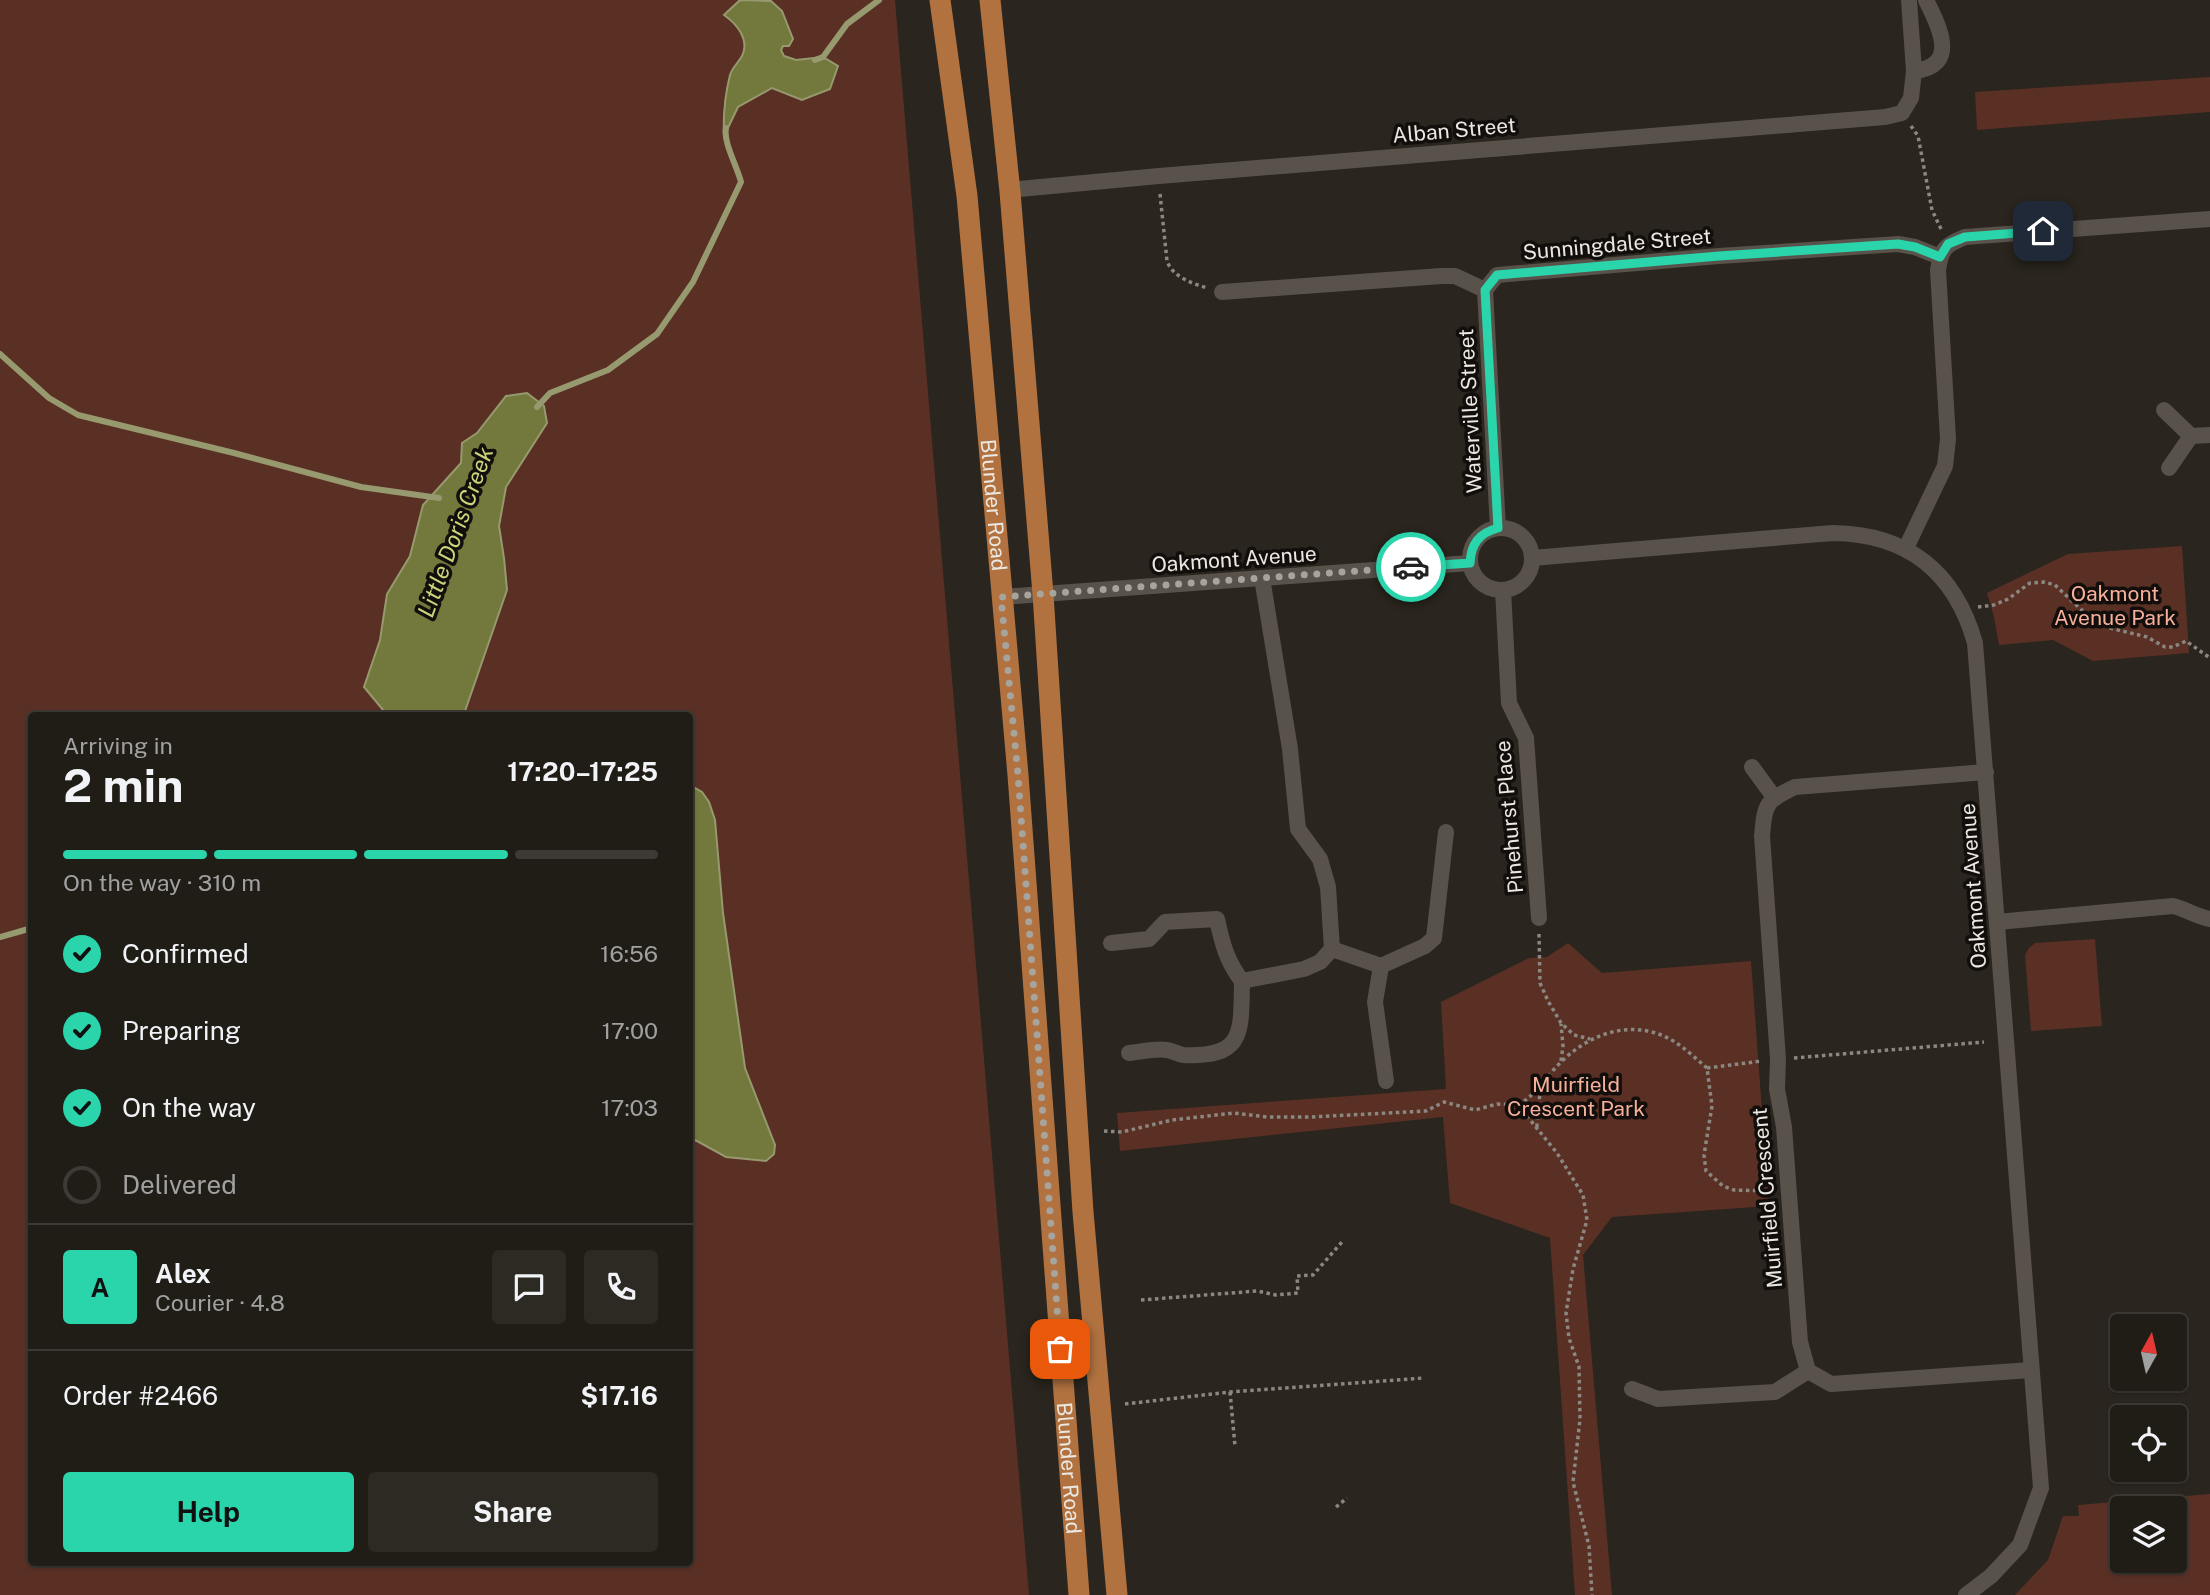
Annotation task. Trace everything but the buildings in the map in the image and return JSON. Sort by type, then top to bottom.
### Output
[{"type":"main road","name":"Blunder Road","points":[[940,0],[967,196],[1018,775],[1079,1595]]},
{"type":"main road","name":"Blunder Road","points":[[990,0],[1010,192],[1043,594],[1083,1212],[1117,1595]]},
{"type":"street","points":[[1902,113],[1910,98],[1914,71],[1909,0]]},
{"type":"street","points":[[1914,71],[1931,66],[1942,55],[1943,41],[1939,27],[1926,0]]},
{"type":"street","name":"Alban Street","points":[[1010,192],[1159,176],[1885,117],[1902,113]]},
{"type":"street","points":[[1906,548],[1945,466],[1948,439],[1938,270],[1944,251],[1965,237],[2210,219]]},
{"type":"street","name":"Sunningdale Street","points":[[1485,290],[1497,275],[1719,256],[1898,244],[1944,251]]},
{"type":"street","points":[[1223,292],[1441,276],[1455,276],[1485,290]]},
{"type":"street","name":"Waterville Street","points":[[1485,290],[1498,528]]},
{"type":"street","points":[[2164,410],[2191,436],[2210,435]]},
{"type":"street","points":[[2169,468],[2191,436]]},
{"type":"street","points":[[1498,528],[1517,533],[1530,548],[1532,558],[1531,567],[1521,583],[1503,590],[1485,586],[1472,572],[1470,563],[1470,553],[1480,536],[1498,528]]},
{"type":"street","name":"Oakmont Avenue","points":[[1532,558],[1856,534],[1906,548],[1928,564],[1948,586],[1962,608],[1975,643],[2041,1488],[2020,1545],[1990,1576],[1966,1595]]},
{"type":"street","name":"Oakmont Avenue","points":[[1001,597],[1470,563]]},
{"type":"street","points":[[1242,981],[1304,969],[1320,962],[1332,948],[1328,887],[1320,859],[1298,829],[1290,749],[1262,578]]},
{"type":"street","name":"Pinehurst Place","points":[[1503,590],[1509,703],[1527,738],[1539,918]]},
{"type":"street","points":[[1752,767],[1774,797],[1795,787],[1986,772]]},
{"type":"street","name":"Muirfield Crescent","points":[[1774,797],[1764,811],[1762,836],[1778,1059],[1776,1089],[1784,1126],[1800,1342],[1808,1371]]},
{"type":"street","points":[[1332,948],[1381,965],[1425,946],[1434,939],[1446,832]]},
{"type":"street","points":[[1997,922],[2173,906],[2210,919]]},
{"type":"street","points":[[1111,943],[1149,939],[1165,922],[1217,919],[1230,966],[1242,981],[1241,1020],[1238,1035],[1229,1048],[1218,1052],[1181,1055],[1168,1050],[1129,1053]]},
{"type":"street","points":[[1381,965],[1375,1002],[1386,1081]]},
{"type":"street","points":[[1632,1389],[1658,1399],[1775,1392],[1808,1371],[1831,1384],[2031,1370]]},
{"type":"path","points":[[1902,113],[1918,136],[1932,210],[1944,251]]},
{"type":"path","points":[[1159,176],[1167,261],[1170,268],[1192,284],[1223,292]]},
{"type":"path","points":[[1962,608],[1994,605],[2008,599],[2030,583],[2045,582],[2054,585],[2085,614],[2110,628],[2147,637],[2165,647],[2173,647],[2186,641],[2210,658]]},
{"type":"path","points":[[1539,918],[1540,983],[1548,1002],[1561,1023],[1574,1035],[1592,1039]]},
{"type":"path","points":[[1560,1063],[1563,1046],[1561,1023]]},
{"type":"path","points":[[1104,1131],[1122,1132],[1172,1120],[1234,1113],[1267,1117],[1311,1117],[1426,1111],[1444,1102],[1475,1110],[1497,1104],[1518,1105],[1530,1098],[1560,1063],[1592,1039],[1630,1028],[1670,1039],[1707,1068],[1712,1107],[1703,1155],[1706,1171],[1724,1186],[1734,1190],[1790,1191]]},
{"type":"path","points":[[1707,1068],[1778,1059],[1984,1042]]},
{"type":"path","points":[[1537,1129],[1537,1109],[1543,1083]]},
{"type":"path","points":[[1518,1105],[1557,1153],[1583,1195],[1587,1220],[1573,1269],[1566,1312],[1569,1338],[1578,1367],[1580,1419],[1573,1482],[1590,1546],[1592,1595]]},
{"type":"path","points":[[1141,1300],[1257,1291],[1276,1295],[1298,1293],[1297,1276],[1313,1275],[1342,1242]]},
{"type":"path","points":[[1125,1404],[1230,1392],[1423,1378]]},
{"type":"path","points":[[1230,1392],[1235,1446]]},
{"type":"path","points":[[1336,1507],[1346,1497]]},
{"type":"green space","points":[[0,0],[895,0],[1029,1595],[0,1595]]},
{"type":"green space","points":[[2210,77],[2210,112],[1977,130],[1975,92]]},
{"type":"green space","name":"Oakmont Avenue Park","points":[[2182,546],[2189,653],[2093,661],[2053,640],[1999,645],[1987,593],[2068,554]]},
{"type":"green space","points":[[2095,939],[2102,1026],[2031,1031],[2025,955],[2029,948],[2035,943]]},
{"type":"green space","name":"Muirfield Crescent Park","points":[[1568,943],[1602,973],[1751,961],[1769,1206],[1612,1217],[1583,1255],[1612,1595],[1575,1595],[1550,1238],[1450,1203],[1443,1117],[1120,1151],[1117,1113],[1446,1089],[1441,1002],[1529,958],[1547,957]]},
{"type":"green space","points":[[2210,1494],[2210,1595],[2015,1595],[2048,1560],[2063,1516],[2079,1516],[2078,1505],[2110,1502],[2110,1573],[2187,1573],[2186,1496]]},
{"type":"water","points":[[743,0],[771,1],[782,11],[793,39],[789,46],[783,46],[781,50],[784,56],[796,60],[823,57],[838,66],[830,89],[802,100],[772,88],[738,107],[724,136],[728,83],[732,70],[742,56],[744,44],[738,28],[724,15]]},
{"type":"water","points":[[527,393],[544,406],[547,423],[506,487],[499,526],[507,590],[465,712],[385,712],[364,687],[380,640],[387,594],[410,556],[423,505],[461,463],[462,443],[477,433],[506,396]]},
{"type":"water","points":[[693,787],[702,792],[709,802],[715,820],[723,913],[745,1068],[775,1145],[774,1154],[766,1161],[726,1157],[693,1140]]},
{"type":"waterway","name":"Little Doris Creek","points":[[815,60],[823,57],[847,24],[879,0]]},
{"type":"waterway","name":"Little Doris Creek","points":[[537,407],[550,393],[608,370],[657,334],[693,282],[741,182],[728,147],[726,128]]},
{"type":"waterway","points":[[0,354],[49,398],[78,415],[361,487],[439,498]]},
{"type":"waterway","name":"Little Doris Creek","points":[[0,937],[28,929]]},
{"type":"way so far","points":[[1060,1349],[1018,775],[1001,597],[1411,567]]},
{"type":"route","points":[[1411,567],[1470,563],[1470,553],[1480,536],[1498,528],[1485,290],[1497,275],[1898,244],[1915,247],[1940,257],[1948,244],[1965,237],[2043,231]]}]
